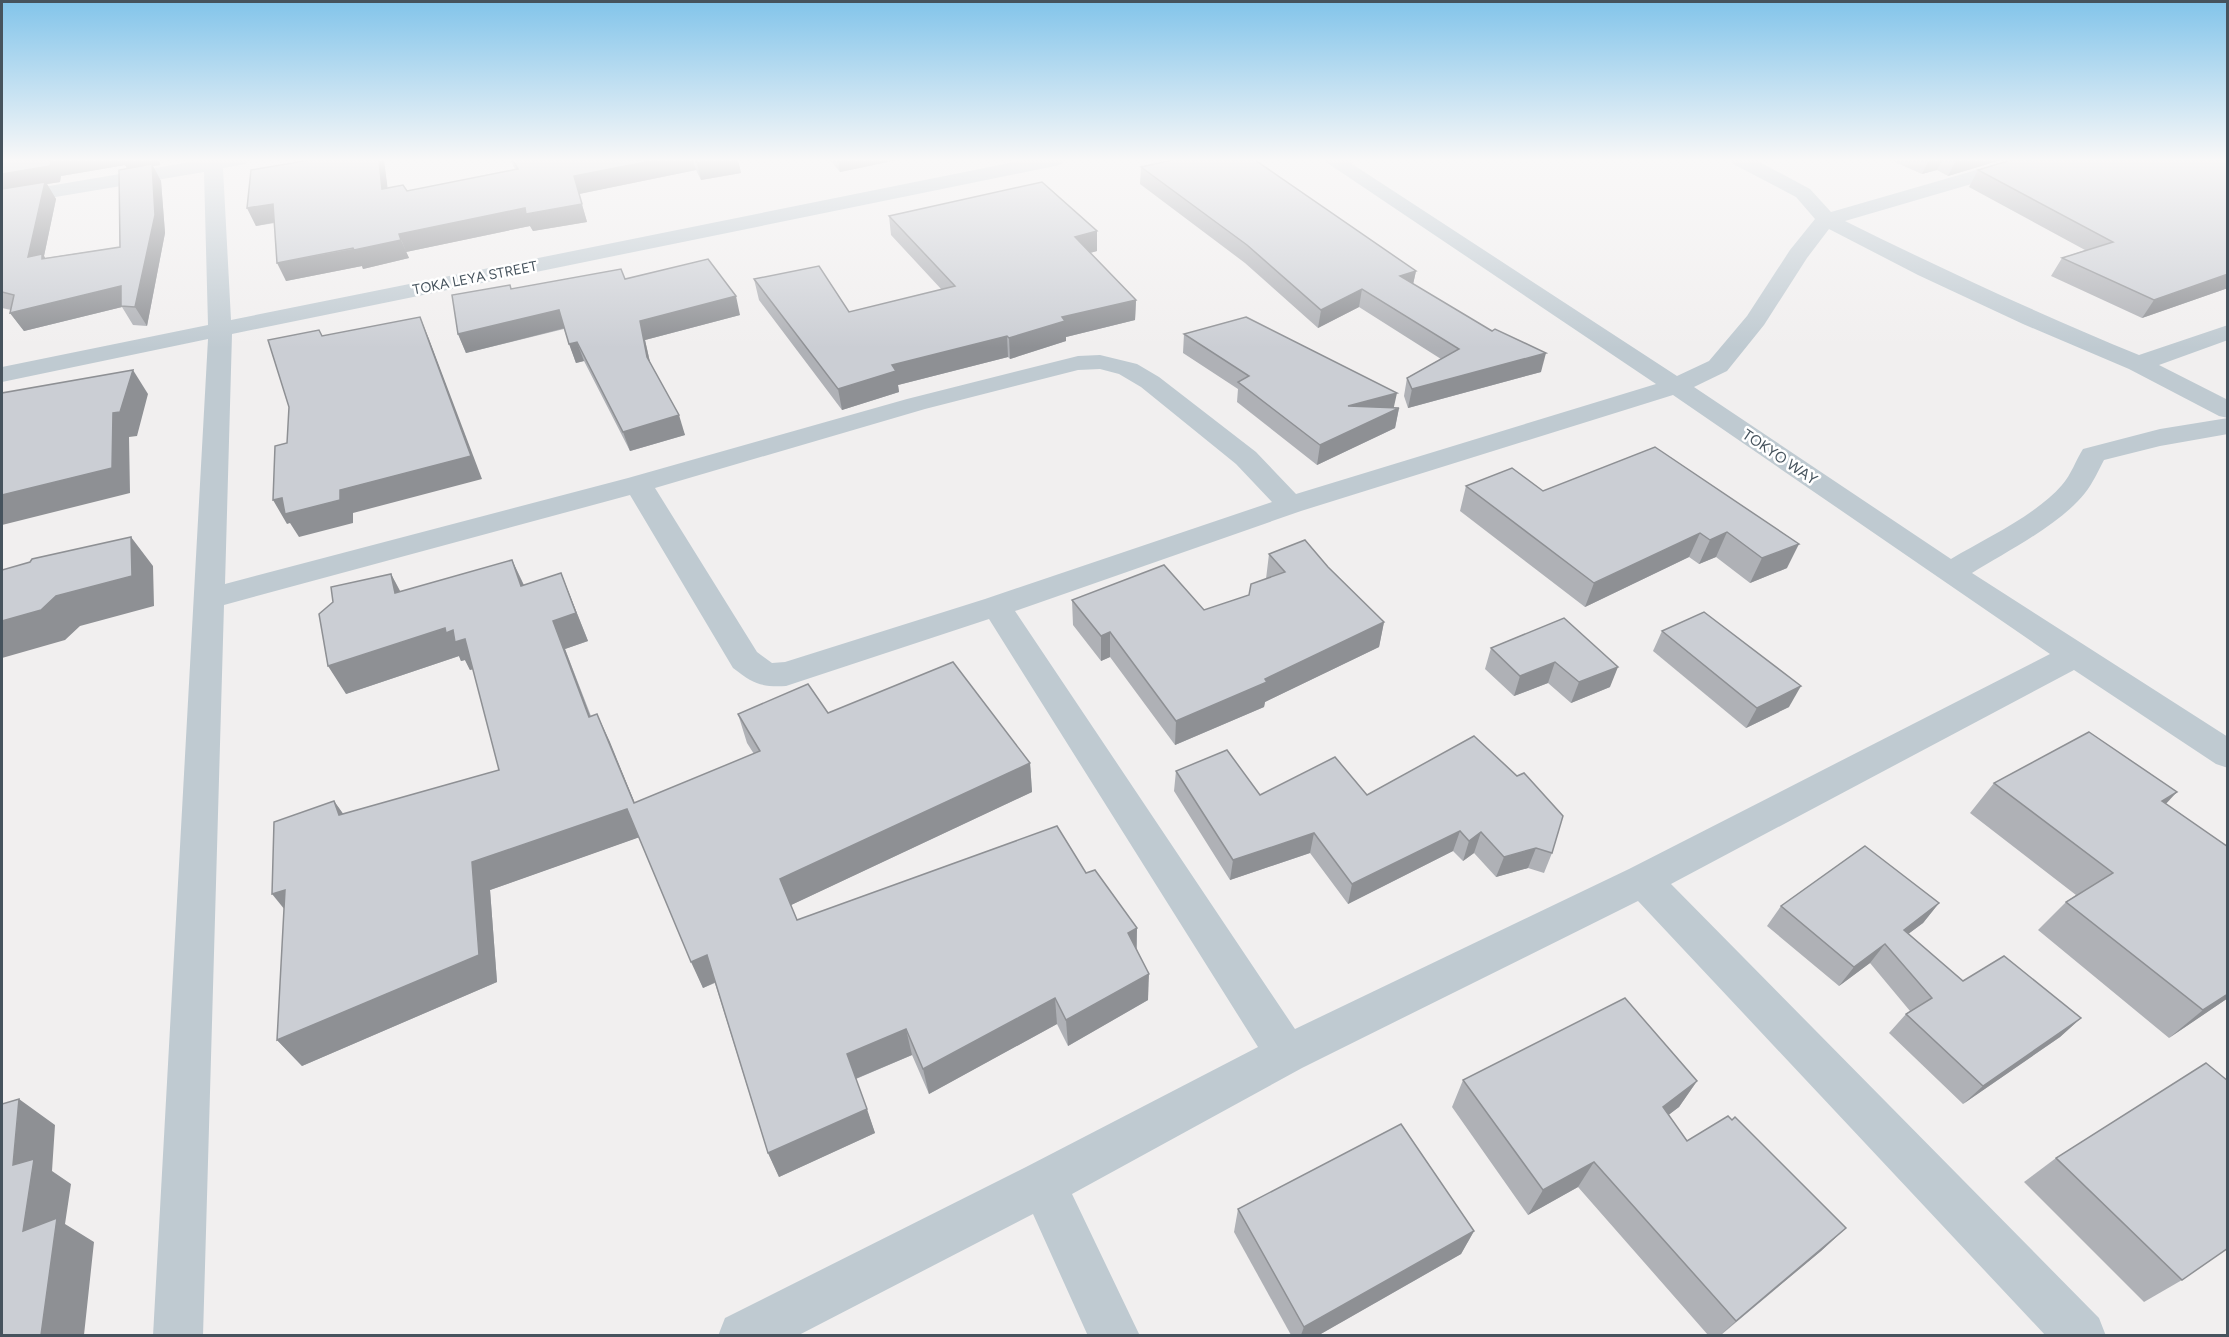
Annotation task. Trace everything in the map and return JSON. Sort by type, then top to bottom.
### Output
[{"type":"street","points":[[178,1335],[220,330],[221,222]]},
{"type":"street","name":"TOKA LEYA STREET","points":[[2,374],[750,222]]},
{"type":"street","name":"TOKYO WAY","points":[[1427,222],[1676,386],[1950,573],[2228,755]]},
{"type":"street","points":[[638,484],[745,660],[765,675],[786,674],[996,606],[1291,505],[1676,386],[1718,366],[1756,320],[1798,255],[1823,222]]},
{"type":"street","points":[[1833,222],[2020,315],[2138,364],[2228,410]]},
{"type":"street","points":[[2138,364],[2228,332]]},
{"type":"street","points":[[208,599],[638,484],[1036,372],[1078,363],[1100,362],[1128,369],[1150,382],[1246,458],[1291,505]]},
{"type":"street","points":[[1950,573],[2025,528],[2056,505],[2074,489],[2093,455],[2138,441],[2181,432],[2228,426]]},
{"type":"street","points":[[996,606],[1287,1054]]},
{"type":"street","points":[[742,1335],[1043,1184],[1287,1054],[1643,880],[2076,655]]},
{"type":"street","points":[[1643,880],[2080,1335]]},
{"type":"street","points":[[1043,1184],[1115,1335]]},
{"type":"building","points":[[2,222],[36,222],[28,257],[42,254],[42,259],[120,247],[120,222],[153,222],[135,307],[121,306],[121,286],[10,313],[14,295],[2,292]]},
{"type":"building","points":[[274,222],[455,222],[399,234],[401,240],[277,263]]},
{"type":"building","points":[[895,222],[1087,222],[1097,231],[1075,237],[1136,300],[1062,317],[1065,321],[1009,338],[1007,336],[892,365],[896,371],[838,389],[754,279],[819,266],[849,312],[955,286]]},
{"type":"building","points":[[1216,222],[1345,222],[1416,271],[1400,276],[1492,331],[1495,329],[1546,353],[1412,389],[1407,378],[1459,349],[1362,289],[1321,310],[1247,245]]},
{"type":"building","points":[[2076,222],[2228,222],[2228,274],[2154,300],[2062,258],[2113,242]]},
{"type":"building","points":[[708,259],[736,296],[640,321],[647,357],[679,415],[623,432],[577,342],[569,344],[559,310],[458,334],[452,295],[510,285],[511,289],[621,269],[625,279]]},
{"type":"building","points":[[420,317],[471,456],[340,490],[340,500],[285,514],[282,498],[273,500],[275,446],[287,443],[289,407],[268,340],[319,330],[322,336]]},
{"type":"building","points":[[1246,317],[1397,393],[1348,406],[1399,408],[1320,445],[1238,382],[1249,376],[1184,334]]},
{"type":"building","points":[[133,370],[120,412],[113,413],[112,468],[2,495],[2,393]]},
{"type":"building","points":[[1655,447],[1799,544],[1762,558],[1727,532],[1710,540],[1700,533],[1594,583],[1466,486],[1512,468],[1543,491]]},
{"type":"building","points":[[131,537],[132,576],[56,596],[41,610],[2,621],[2,570],[30,562],[32,559]]},
{"type":"building","points":[[1305,540],[1328,567],[1384,622],[1265,679],[1267,682],[1176,721],[1110,632],[1101,636],[1072,600],[1164,565],[1204,610],[1249,595],[1251,584],[1285,572],[1269,554]]},
{"type":"building","points":[[512,560],[521,586],[561,573],[576,613],[553,621],[589,717],[597,714],[634,803],[760,751],[738,714],[808,684],[828,713],[953,662],[1030,763],[780,879],[797,920],[1057,826],[1086,873],[1095,870],[1137,928],[1128,933],[1149,974],[1066,1020],[1055,998],[923,1069],[906,1029],[847,1054],[867,1109],[768,1153],[707,955],[691,962],[627,809],[472,862],[479,955],[277,1040],[285,890],[272,894],[274,822],[334,801],[339,815],[499,770],[465,639],[455,642],[453,630],[446,633],[445,628],[328,666],[319,614],[333,602],[331,587],[391,574],[395,593]]},
{"type":"building","points":[[1704,612],[1801,686],[1757,708],[1662,631]]},
{"type":"building","points":[[1564,618],[1618,667],[1579,682],[1555,662],[1520,676],[1491,648]]},
{"type":"building","points":[[2089,732],[2177,792],[2162,801],[2228,847],[2228,994],[2203,1010],[2066,902],[2113,873],[1994,783]]},
{"type":"building","points":[[1474,736],[1517,776],[1524,773],[1563,816],[1552,853],[1536,848],[1504,857],[1481,832],[1469,841],[1460,831],[1352,884],[1314,833],[1233,860],[1176,771],[1227,750],[1260,795],[1335,757],[1367,795]]},
{"type":"building","points":[[1865,846],[1939,903],[1904,930],[1963,981],[2004,956],[2081,1018],[1983,1086],[1906,1014],[1932,998],[1885,944],[1854,967],[1781,906]]},
{"type":"building","points":[[1625,998],[1697,1081],[1663,1107],[1687,1141],[1728,1116],[1732,1120],[1735,1117],[1846,1228],[1736,1321],[1594,1162],[1543,1190],[1463,1080]]},
{"type":"building","points":[[2206,1063],[2228,1081],[2228,1248],[2182,1280],[2056,1158]]},
{"type":"building","points":[[19,1099],[13,1165],[34,1159],[23,1231],[57,1218],[41,1335],[2,1335],[2,1104]]},
{"type":"building","points":[[1401,1124],[1474,1231],[1304,1327],[1238,1209]]}]
